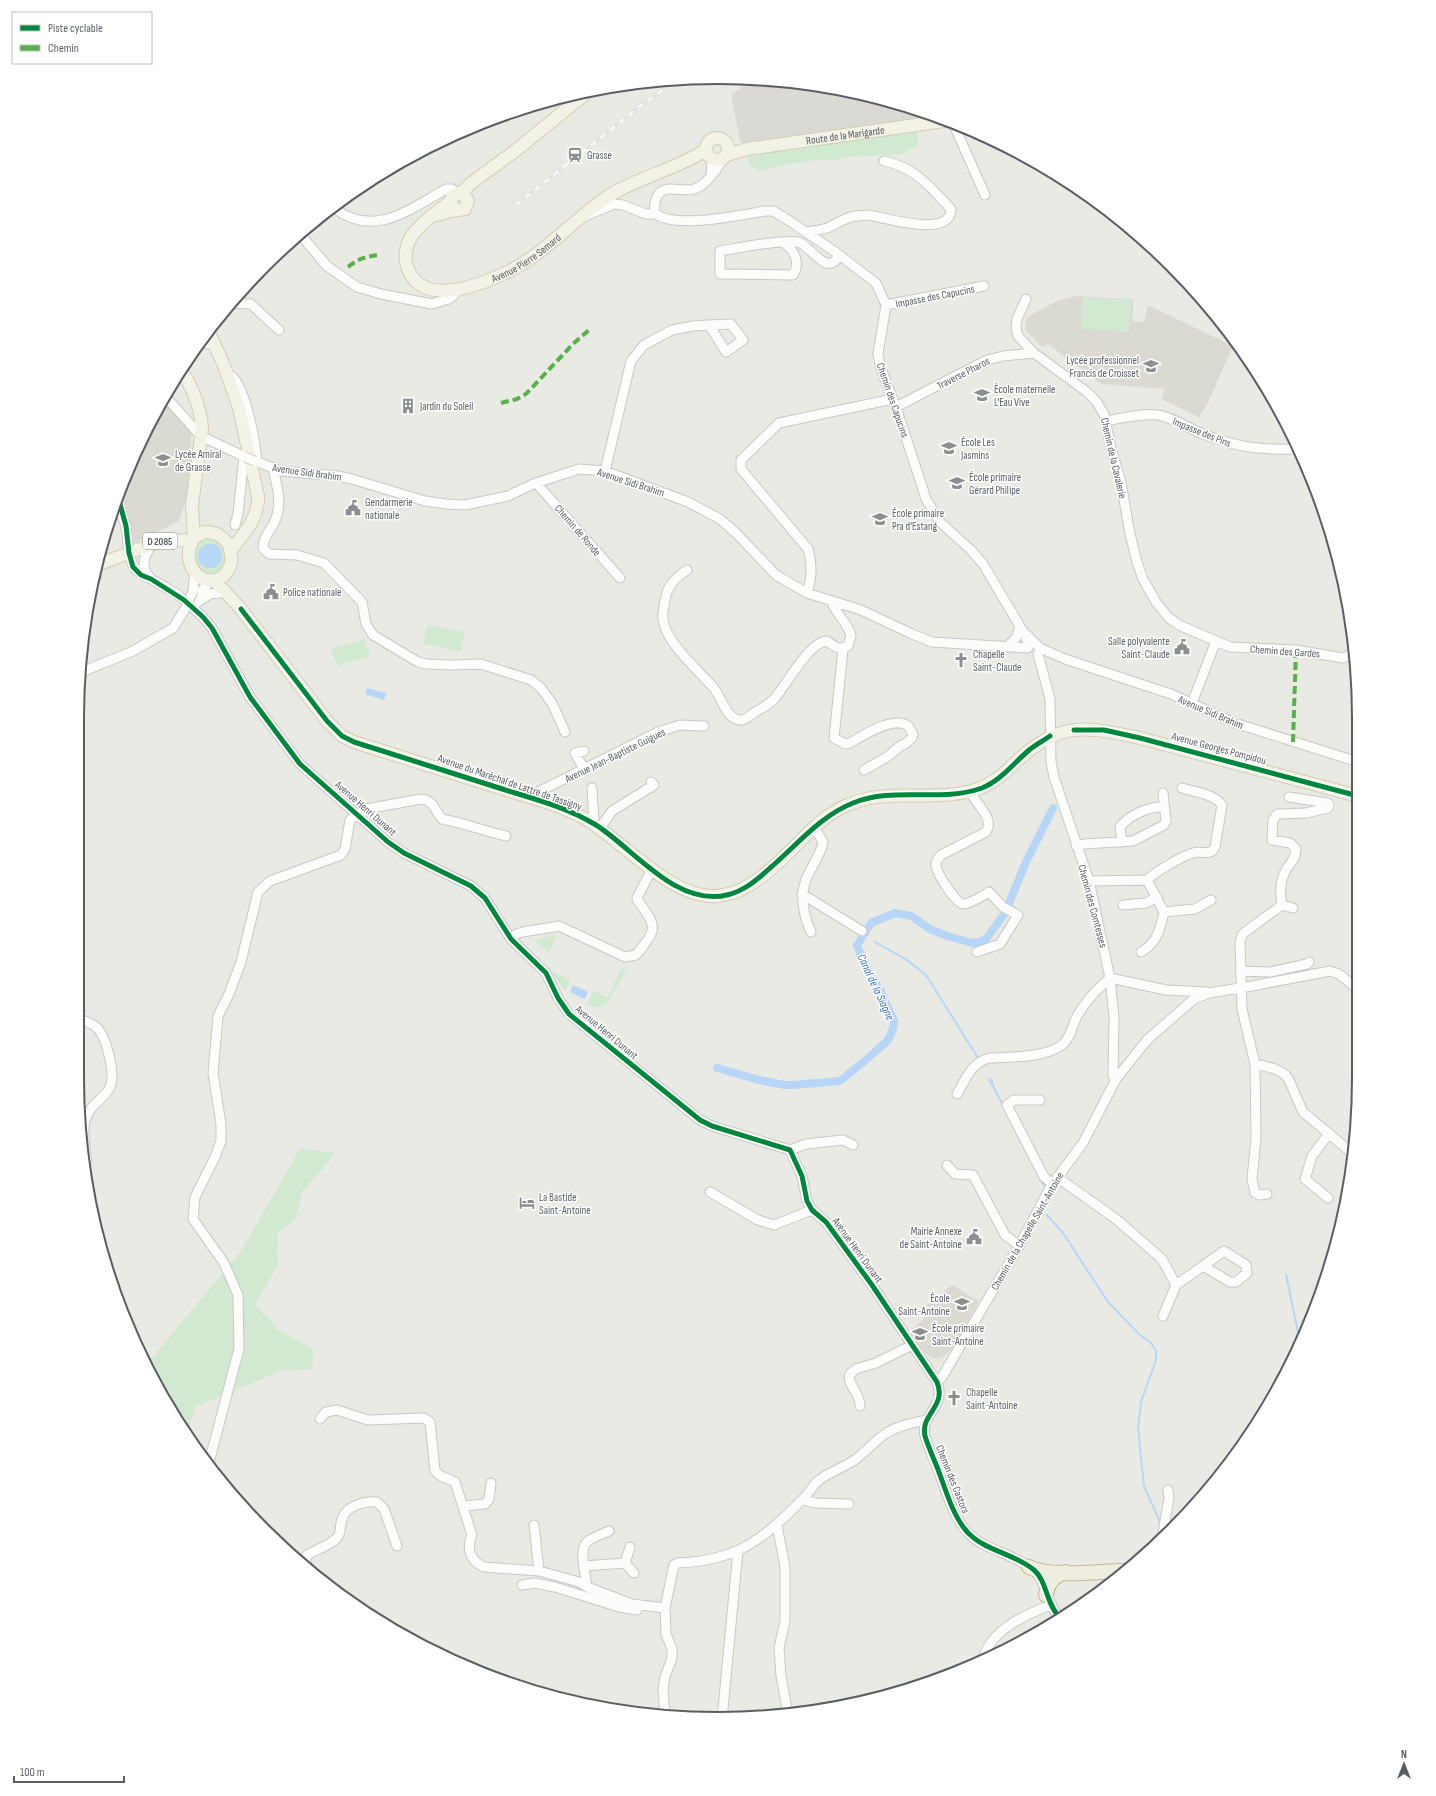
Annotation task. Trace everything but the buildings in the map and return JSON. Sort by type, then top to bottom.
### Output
[{"type":"highway","points":[[1029,1567],[1043,1571],[1064,1572],[1116,1571]]},
{"type":"highway","points":[[1048,1600],[1047,1587],[1051,1581],[1059,1574],[1064,1572]]},
{"type":"main road","name":"Avenue Pierre Semard","points":[[577,100],[489,171],[470,184],[457,199],[416,229],[409,241],[406,253],[407,264],[413,278],[423,286],[439,291],[455,290],[499,276],[521,264],[593,207],[623,188],[692,158]]},
{"type":"main road","name":"Route de la Marigarde","points":[[692,158],[934,122]]},
{"type":"main road","points":[[192,512],[210,532],[222,536],[232,535],[240,527],[252,522],[256,514],[258,496],[239,408],[228,376],[209,340]]},
{"type":"main road","points":[[185,376],[195,396],[200,411],[201,436],[192,505],[193,539],[189,549],[189,556],[195,572],[202,578],[212,580],[223,576],[228,570],[231,562],[230,551],[228,543],[222,536]]},
{"type":"main road","points":[[230,551],[240,527]]},
{"type":"main road","points":[[193,539],[200,534],[210,532]]},
{"type":"main road","name":"D 2085","points":[[104,563],[129,555],[161,541],[193,539]]},
{"type":"main road","name":"D 2085","points":[[129,555],[148,552],[158,548],[173,548],[178,549],[189,556]]},
{"type":"main road","name":"Avenue du Maréchal de Lattre de Tassigny","points":[[228,570],[230,582],[241,609]]},
{"type":"main road","name":"Avenue du Maréchal de Lattre de Tassigny","points":[[212,580],[227,592],[327,721],[342,736],[354,742],[568,810],[597,826],[674,885],[688,892],[709,896],[727,895],[756,881],[815,828],[841,808],[871,797],[890,795],[950,794],[970,791],[983,787],[1000,777],[1030,750],[1050,736]]},
{"type":"main road","name":"Avenue Georges Pompidou","points":[[1050,736],[1074,730],[1104,730],[1169,745],[1352,794]]},
{"type":"street","points":[[956,130],[985,195]]},
{"type":"street","points":[[656,214],[654,203],[661,191],[672,189],[695,190],[706,182],[711,175],[717,154]]},
{"type":"street","points":[[806,232],[825,229],[853,216],[867,215],[916,224],[933,225],[948,217],[951,209],[915,173],[904,167],[884,161]]},
{"type":"street","points":[[338,211],[352,219],[379,221],[402,215],[450,188],[457,199]]},
{"type":"street","points":[[582,216],[588,216],[614,204],[623,205],[646,214],[656,214],[661,218],[669,220],[706,220],[773,211],[839,255],[876,283],[886,305]]},
{"type":"street","points":[[303,238],[327,266],[357,287],[381,294],[432,304],[450,299],[454,295],[455,290]]},
{"type":"street","points":[[783,242],[790,248],[796,260],[796,271],[793,276],[720,274],[720,251],[783,242],[799,242],[824,262],[832,263],[836,261],[839,255]]},
{"type":"street","name":"Impasse des Capucins","points":[[886,305],[984,286]]},
{"type":"street","name":"Chemin de la Cavalerie","points":[[1026,300],[1017,319],[1016,332],[1022,341],[1034,353],[1086,392],[1101,407],[1106,421],[1111,448],[1121,482],[1130,534],[1137,562],[1143,579],[1156,602],[1174,622]]},
{"type":"street","points":[[238,303],[251,304],[279,330]]},
{"type":"street","name":"Chemin des Capucins","points":[[886,305],[878,354],[880,364],[918,475],[933,513],[944,527],[972,551],[983,564],[1034,650],[1048,688],[1050,699],[1050,736]]},
{"type":"street","points":[[605,471],[631,362],[644,345],[672,330],[692,326],[709,325]]},
{"type":"street","name":"Traverse Pharos","points":[[806,592],[812,579],[812,559],[808,549],[741,469],[741,460],[779,423],[894,403],[987,360],[1003,356],[1034,353]]},
{"type":"street","points":[[228,376],[233,377],[237,382],[245,403],[254,438],[256,462]]},
{"type":"street","points":[[169,401],[201,436]]},
{"type":"street","name":"Impasse des Pins","points":[[1106,421],[1139,415],[1159,415],[1206,435],[1243,447],[1254,449],[1292,449]]},
{"type":"street","name":"Avenue Sidi Brahim","points":[[201,436],[243,458],[273,469],[338,476],[425,501],[446,504],[465,505],[508,496],[536,483],[579,469],[605,471],[688,502],[720,519],[736,533],[776,575],[806,592],[861,610],[932,642],[1009,646],[1034,650],[1150,686],[1235,723],[1352,760]]},
{"type":"street","points":[[240,527],[238,514],[243,458]]},
{"type":"street","points":[[273,469],[279,499],[279,512],[264,539],[263,548],[265,551],[269,554],[297,555],[324,563],[362,602],[366,624],[373,634],[418,662],[451,665],[481,664],[531,680],[541,688],[553,705],[565,732]]},
{"type":"street","name":"Chemin de Ronde","points":[[536,483],[620,578]]},
{"type":"street","points":[[121,512],[126,526],[129,555]]},
{"type":"street","points":[[148,552],[145,557],[144,566],[147,575],[151,579]]},
{"type":"street","name":"Avenue Henri Dunant","points":[[129,555],[137,571],[141,575],[151,579],[184,600],[203,617],[212,628],[250,697],[300,764],[358,814],[365,822],[404,853],[471,886],[485,898],[511,939],[546,973],[560,1002],[569,1014],[700,1120],[712,1126],[790,1150],[802,1176],[807,1201],[812,1210],[826,1222],[872,1285],[937,1382]]},
{"type":"street","points":[[687,570],[670,584],[666,594],[663,613],[664,626],[687,660],[720,696],[732,717],[742,720],[748,718],[774,700],[789,677],[818,643],[827,641],[837,648],[843,649],[848,646],[851,635],[831,601]]},
{"type":"street","points":[[86,670],[133,651],[173,628],[187,616],[196,603],[199,594],[195,572]]},
{"type":"street","points":[[173,628],[185,609],[212,580]]},
{"type":"street","points":[[199,594],[227,592]]},
{"type":"street","points":[[843,620],[846,606]]},
{"type":"street","name":"Chemin des Gardes","points":[[1174,622],[1230,647],[1296,650],[1343,658],[1349,655]]},
{"type":"street","points":[[1009,646],[1022,630]]},
{"type":"street","points":[[1192,703],[1216,640]]},
{"type":"street","points":[[843,649],[834,738],[845,744],[850,743],[878,728],[892,724],[902,724],[907,726],[913,734],[912,738],[887,757],[864,770]]},
{"type":"street","name":"Avenue Sidi Brahim","points":[[1034,650],[1050,656],[1065,659]]},
{"type":"street","points":[[1048,688],[1045,661],[1047,657],[1050,656]]},
{"type":"street","name":"Avenue Jean-Baptiste Guigues","points":[[528,797],[658,732],[680,725],[704,726]]},
{"type":"street","name":"Chemin des Comtesses","points":[[1050,736],[1054,777],[1089,881],[1110,978],[1114,1017],[1113,1076],[1116,1080]]},
{"type":"street","points":[[584,752],[576,753],[584,769]]},
{"type":"street","points":[[597,826],[612,811],[654,785],[651,782]]},
{"type":"street","points":[[592,788],[597,826]]},
{"type":"street","points":[[1089,881],[1147,880],[1153,873],[1193,853],[1208,854],[1213,851],[1216,847],[1222,805],[1213,797],[1182,788]]},
{"type":"street","points":[[970,791],[989,820],[989,827],[986,832],[941,855],[936,860],[936,868],[955,900],[960,903],[965,904],[989,892],[1007,909],[1018,915],[1000,944],[977,952]]},
{"type":"street","points":[[1076,846],[1084,844],[1133,841],[1164,824],[1166,821],[1163,793]]},
{"type":"street","points":[[1282,905],[1282,879],[1287,868],[1295,859],[1296,849],[1290,843],[1272,840],[1272,820],[1277,814],[1306,813],[1328,808],[1329,805],[1328,803],[1322,801],[1289,797]]},
{"type":"street","points":[[210,1457],[239,1349],[240,1330],[238,1295],[224,1262],[193,1219],[195,1197],[215,1157],[221,1141],[221,1124],[213,1072],[218,1016],[229,994],[241,962],[258,892],[270,881],[341,855],[345,849],[350,820],[366,809],[421,799],[427,800],[435,807],[442,819],[474,826],[480,830],[506,836]]},
{"type":"street","points":[[1122,842],[1120,827],[1124,822],[1149,808],[1156,806],[1164,807]]},
{"type":"street","points":[[811,932],[806,922],[802,894],[807,876],[822,848],[823,842],[815,828]]},
{"type":"street","points":[[511,939],[516,934],[522,932],[559,926],[626,957],[636,956],[653,932],[653,925],[650,918],[637,898],[652,869]]},
{"type":"street","points":[[1141,952],[1152,944],[1158,936],[1164,912],[1147,880]]},
{"type":"street","points":[[802,894],[862,931]]},
{"type":"street","points":[[1123,905],[1146,903],[1157,897]]},
{"type":"street","points":[[1164,912],[1195,909],[1211,900]]},
{"type":"street","points":[[1282,905],[1293,908]]},
{"type":"street","points":[[1267,1194],[1260,1195],[1256,1193],[1252,1179],[1256,1138],[1255,1064],[1244,1020],[1240,971],[1240,942],[1242,935],[1282,905]]},
{"type":"street","points":[[1240,971],[1270,972],[1307,964],[1309,962]]},
{"type":"street","name":"Chemin de la Chapelle Saint-Antoine","points":[[937,1382],[942,1377],[1019,1246],[1055,1180],[1083,1143],[1116,1080],[1147,1040],[1194,999],[1209,993],[1330,971],[1339,974],[1352,984]]},
{"type":"street","points":[[957,1094],[974,1066],[982,1060],[989,1058],[1036,1054],[1060,1046],[1065,1042],[1077,1018],[1089,999],[1110,978],[1166,990],[1201,991],[1209,993]]},
{"type":"street","points":[[84,1020],[96,1026],[102,1035],[110,1059],[111,1076],[110,1086],[90,1108],[85,1120]]},
{"type":"street","points":[[1255,1064],[1285,1073],[1303,1112],[1328,1135],[1348,1150]]},
{"type":"street","points":[[1040,1100],[1014,1100],[1007,1105],[1044,1177],[1055,1180],[1116,1219],[1162,1259],[1176,1285]]},
{"type":"street","points":[[1328,1135],[1312,1156],[1305,1179],[1328,1198]]},
{"type":"street","points":[[790,1150],[806,1144],[843,1140],[853,1145]]},
{"type":"street","points":[[947,1166],[955,1174],[973,1175],[1005,1235],[1019,1246]]},
{"type":"street","points":[[710,1192],[758,1220],[774,1225],[812,1210]]},
{"type":"street","points":[[1163,1316],[1176,1285],[1203,1266]]},
{"type":"street","points":[[860,1406],[860,1397],[849,1380],[850,1374],[856,1369],[876,1363],[912,1345]]},
{"type":"street","points":[[665,1710],[663,1689],[665,1677],[672,1658],[672,1649],[666,1634],[665,1611],[674,1566],[677,1563],[705,1561],[727,1556],[746,1547],[776,1525],[803,1500],[817,1481],[855,1460],[889,1431],[926,1420],[937,1405],[939,1388],[937,1382]]},
{"type":"street","points":[[320,1419],[326,1412],[337,1410],[368,1420],[424,1418],[430,1422],[435,1471],[440,1476],[455,1482],[472,1535],[470,1540],[470,1555],[475,1564],[484,1567],[539,1571],[579,1582],[587,1587],[632,1604],[665,1611]]},
{"type":"street","name":"Chemin des Castors","points":[[926,1420],[925,1435],[957,1517],[965,1530],[982,1544],[1029,1567],[1040,1578],[1048,1600],[1057,1613]]},
{"type":"street","points":[[463,1506],[485,1504],[489,1499],[492,1483]]},
{"type":"street","points":[[1164,1528],[1169,1498],[1168,1490]]},
{"type":"street","points":[[803,1500],[816,1503],[849,1504]]},
{"type":"street","points":[[305,1559],[307,1555],[336,1538],[340,1533],[342,1518],[349,1509],[366,1501],[377,1502],[384,1509],[397,1546]]},
{"type":"street","points":[[534,1525],[539,1571]]},
{"type":"street","points":[[776,1525],[785,1567],[785,1621],[779,1648],[781,1676],[787,1708]]},
{"type":"street","points":[[587,1587],[583,1548],[587,1542],[610,1531]]},
{"type":"street","points":[[625,1562],[630,1547]]},
{"type":"street","points":[[723,1712],[738,1551]]},
{"type":"street","points":[[584,1566],[625,1562]]},
{"type":"street","points":[[625,1562],[634,1573]]},
{"type":"street","points":[[522,1585],[535,1583],[555,1587],[619,1607],[665,1611]]},
{"type":"street","points":[[986,1652],[989,1646],[1001,1632],[1048,1600]]},
{"type":"shaded area","points":[[745,85],[801,89],[842,96],[882,106],[946,127],[746,145],[740,140],[731,95]]},
{"type":"shaded area","name":"Lycée professionnel Francis de Croisset","points":[[1078,296],[1133,299],[1133,321],[1144,322],[1148,305],[1230,344],[1232,348],[1206,407],[1199,417],[1161,399],[1165,389],[1101,384],[1048,344],[1043,348],[1025,330],[1027,317],[1059,300]]},
{"type":"shaded area","name":"Lycée Amiral de Grasse","points":[[167,405],[191,432],[190,488],[179,521],[126,547],[120,519],[116,521],[132,475],[149,438]]},
{"type":"shaded area","points":[[952,1285],[979,1301],[953,1348],[943,1357],[934,1359],[926,1354],[910,1332],[924,1318],[930,1308],[927,1305]]},
{"type":"green space","points":[[918,130],[917,145],[903,154],[849,157],[828,161],[824,159],[776,166],[762,172],[750,165],[746,154]]},
{"type":"green space","points":[[1083,297],[1131,300],[1129,332],[1081,329]]},
{"type":"green space","points":[[203,538],[217,539],[223,551],[225,560],[222,568],[217,572],[210,574],[203,572],[197,566],[194,550],[197,543]]},
{"type":"green space","points":[[427,625],[465,632],[461,651],[423,644]]},
{"type":"green space","points":[[365,639],[370,656],[337,666],[331,649]]},
{"type":"green space","points":[[556,935],[549,953],[535,940]]},
{"type":"green space","points":[[621,968],[626,971],[607,1004],[597,1008],[587,1005],[593,991],[608,997]]},
{"type":"green space","points":[[550,970],[570,980],[565,991]]},
{"type":"green space","points":[[300,1149],[336,1153],[303,1191],[295,1220],[277,1233],[278,1265],[255,1304],[278,1330],[313,1349],[312,1369],[283,1370],[195,1407],[189,1427],[169,1395],[150,1360],[241,1251]]},
{"type":"water","points":[[210,544],[215,545],[221,551],[221,561],[215,567],[210,568],[205,567],[199,561],[198,556],[199,551],[205,545]]},
{"type":"water","points":[[367,688],[386,693],[384,700],[365,694]]},
{"type":"water","points":[[573,985],[588,992],[585,999],[570,992]]},
{"type":"waterway","name":"Canal de la Siagne","points":[[717,1068],[759,1080],[785,1085],[840,1081],[888,1040],[893,1029],[894,1021],[857,946],[871,923],[895,913],[911,916],[930,929],[947,936],[972,943],[980,942],[986,939],[1005,913],[1026,862],[1053,808]]},
{"type":"waterway","points":[[875,942],[907,960],[926,975],[978,1058]]},
{"type":"waterway","points":[[989,1079],[992,1085]]},
{"type":"waterway","points":[[992,1080],[992,1084],[1004,1107]]},
{"type":"waterway","points":[[1040,1179],[1044,1185]]},
{"type":"waterway","points":[[1047,1215],[1063,1233],[1108,1302],[1138,1333],[1151,1343],[1156,1351],[1156,1360],[1141,1402],[1138,1428],[1144,1486],[1161,1524]]},
{"type":"waterway","points":[[1286,1274],[1298,1334]]},
{"type":"railway","points":[[516,205],[639,107],[669,86]]},
{"type":"marked path","points":[[348,267],[363,258],[381,255]]},
{"type":"marked path","points":[[501,403],[517,399],[526,394],[573,344],[590,329]]},
{"type":"marked path","points":[[1293,742],[1296,650]]},
{"type":"cycle path","points":[[121,507],[126,526],[129,553],[133,567],[141,575],[151,579],[184,600],[203,617],[212,628],[250,697],[300,764],[388,842],[404,853],[471,886],[485,898],[511,939],[546,973],[558,998],[569,1014],[700,1120],[712,1126],[790,1150],[802,1176],[807,1201],[812,1210],[826,1222],[872,1285],[937,1382],[939,1398],[926,1422],[924,1428],[925,1436],[959,1521],[968,1533],[978,1541],[1022,1562],[1034,1570],[1042,1580],[1056,1614]]},
{"type":"cycle path","points":[[241,609],[327,721],[342,736],[354,742],[534,799],[584,818],[610,835],[657,874],[690,892],[708,896],[727,895],[739,891],[750,884],[819,823],[853,803],[869,798],[885,796],[950,794],[982,788],[1001,777],[1028,751],[1050,736]]},
{"type":"cycle path","points":[[1074,730],[1104,730],[1140,738],[1352,794]]},
{"type":"place","name":"Grasse","points":[[575,155]]},
{"type":"place","name":"Lycée professionnel Francis de Croisset","points":[[1151,366]]},
{"type":"place","name":"École maternelle L'Eau Vive","points":[[982,395]]},
{"type":"place","name":"Jardin du Soleil","points":[[408,406]]},
{"type":"place","name":"École Les Jasmins","points":[[949,448]]},
{"type":"place","name":"Lycée Amiral de Grasse","points":[[163,460]]},
{"type":"place","name":"École primaire Gérard Philipe","points":[[957,483]]},
{"type":"place","name":"Gendarmerie nationale","points":[[353,508]]},
{"type":"place","name":"École primaire Pra d'Estang","points":[[880,519]]},
{"type":"place","name":"Police nationale","points":[[271,592]]},
{"type":"place","name":"Salle polyvalente Saint-Claude","points":[[1182,647]]},
{"type":"place","name":"Chapelle Saint-Claude","points":[[961,660]]},
{"type":"place","name":"La Bastide Saint-Antoine","points":[[527,1203]]},
{"type":"place","name":"Mairie Annexe de Saint-Antoine","points":[[974,1237]]},
{"type":"place","name":"École Saint-Antoine","points":[[962,1304]]},
{"type":"place","name":"École primaire Saint-Antoine","points":[[920,1334]]},
{"type":"place","name":"Chapelle Saint-Antoine","points":[[954,1398]]}]
